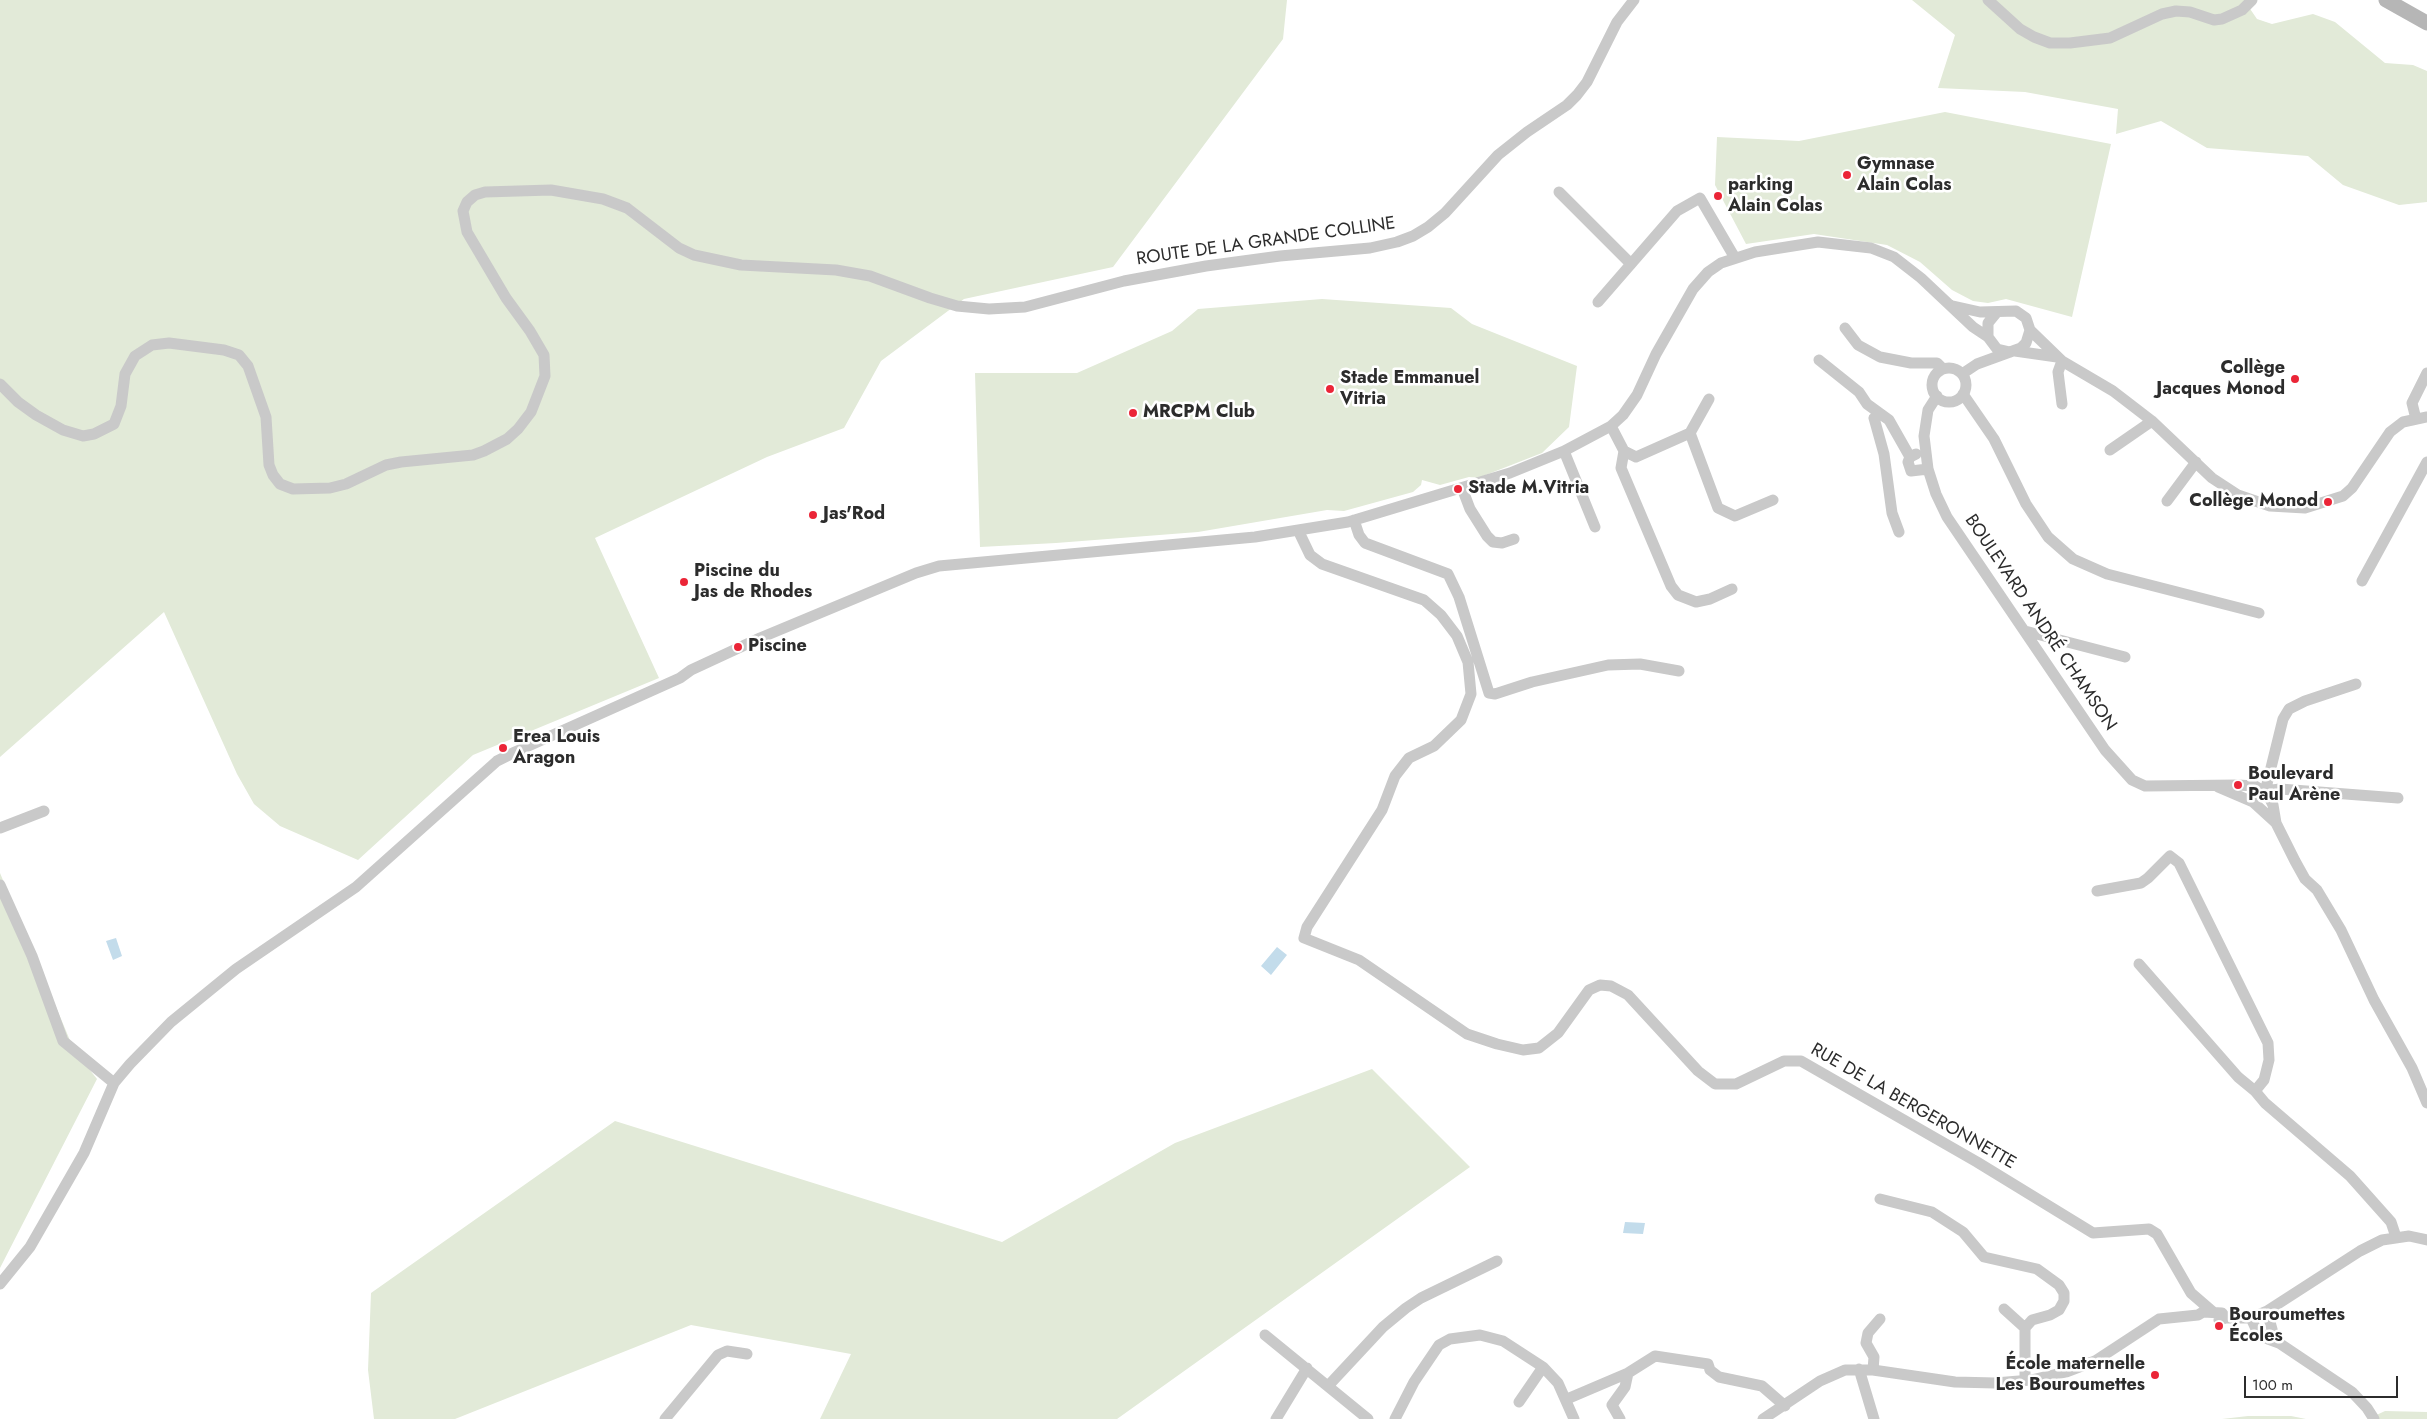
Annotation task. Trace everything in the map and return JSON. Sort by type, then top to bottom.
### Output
[{"type":"street","name":"ROUTE DE LA GRANDE COLLINE","points":[[0,384],[18,402],[56,426],[83,436],[94,434],[114,424],[121,406],[125,374],[135,356],[152,346],[169,343],[224,350],[239,355],[248,366],[266,417],[269,465],[272,475],[280,484],[293,489],[330,488],[346,484],[386,466],[401,462],[473,455],[484,451],[507,439],[518,429],[531,412],[545,376],[544,355],[530,331],[506,298],[467,232],[463,211],[466,202],[474,195],[485,192],[551,190],[603,199],[627,208],[679,248],[694,255],[741,265],[836,270],[870,276],[948,303],[989,309],[1025,307],[1124,281],[1206,266],[1370,248],[1397,242],[1413,236],[1428,227],[1445,213],[1498,155],[1577,96],[1587,82],[1617,22],[1634,0]]},
{"type":"street","points":[[1988,0],[2020,29],[2034,37],[2050,42],[2090,42],[2110,38],[2168,12],[2183,11],[2214,20],[2233,15],[2252,0]]},
{"type":"street","points":[[2233,15],[2241,0]]},
{"type":"street","points":[[2386,0],[2427,23]]},
{"type":"street","points":[[2406,0],[2427,11]]},
{"type":"street","points":[[1559,192],[1631,264]]},
{"type":"street","points":[[1598,302],[1677,211],[1700,198],[1735,258]]},
{"type":"street","points":[[0,1284],[30,1246],[84,1153],[114,1084],[130,1064],[171,1022],[236,969],[356,888],[497,761],[680,678],[691,670],[738,647],[916,573],[939,566],[1133,550],[1298,530],[1354,520],[1510,473],[1564,451],[1612,426],[1623,415],[1637,395],[1656,354],[1693,289],[1708,272],[1721,263],[1755,252],[1818,242],[1870,248],[1894,257],[2003,352],[2059,359]]},
{"type":"street","points":[[1951,306],[1980,312],[1997,312],[2010,309],[2022,314],[2026,318],[2030,330],[2059,359],[2113,391],[2152,421],[2212,478],[2255,502],[2283,508],[2306,508],[2342,496],[2352,488],[2390,432],[2403,422],[2421,418],[2412,403],[2427,373]]},
{"type":"street","points":[[1977,364],[1990,340],[1988,323],[1997,312]]},
{"type":"street","points":[[1845,328],[1858,345],[1880,357],[1911,363],[1937,363],[1942,370]]},
{"type":"street","points":[[1962,374],[1977,364],[2012,352],[2026,343],[2030,330]]},
{"type":"street","points":[[2059,359],[2058,372],[2062,404]]},
{"type":"street","points":[[1819,360],[1859,392],[1867,404],[1889,420],[1910,457],[1908,462],[1911,471],[1928,469]]},
{"type":"street","points":[[1953,368],[1962,374],[1966,384],[1963,394],[1950,401],[1937,396],[1933,381],[1942,370],[1953,368]]},
{"type":"street","points":[[1963,394],[1994,439],[2026,504],[2048,537],[2073,559],[2107,574],[2259,613]]},
{"type":"street","name":"BOULEVARD ANDRÉ CHAMSON","points":[[1937,396],[1928,410],[1924,424],[1925,453],[1936,494],[1947,517],[2105,750],[2132,780],[2145,786],[2255,786],[2267,794]]},
{"type":"street","points":[[1624,451],[1636,456],[1690,433],[1708,399]]},
{"type":"street","points":[[1881,414],[1874,418],[1884,454],[1892,513],[1899,532]]},
{"type":"street","points":[[2110,450],[2152,421]]},
{"type":"street","points":[[1612,426],[1624,451],[1621,468],[1671,586],[1678,595],[1696,602],[1710,599],[1732,589]]},
{"type":"street","points":[[1690,433],[1718,508],[1735,516],[1773,500]]},
{"type":"street","points":[[1564,451],[1596,527]]},
{"type":"street","points":[[1910,457],[1925,453]]},
{"type":"street","points":[[2167,500],[2196,462]]},
{"type":"street","points":[[2362,581],[2427,462]]},
{"type":"street","points":[[1462,488],[1470,509],[1486,536],[1493,542],[1502,543],[1514,539]]},
{"type":"street","points":[[1354,520],[1359,536],[1365,544],[1448,574],[1459,597],[1489,693],[1495,694],[1532,682],[1608,665],[1640,664],[1679,671]]},
{"type":"street","name":"RUE DE LA BERGERONNETTE","points":[[1298,530],[1310,555],[1322,564],[1424,600],[1442,615],[1458,636],[1468,662],[1471,694],[1461,720],[1434,746],[1409,758],[1395,776],[1382,810],[1307,927],[1304,938],[1359,960],[1467,1034],[1497,1044],[1523,1050],[1539,1048],[1558,1033],[1589,990],[1600,984],[1612,986],[1628,995],[1698,1071],[1715,1084],[1736,1084],[1784,1061],[1801,1061],[1977,1162],[2093,1233],[2149,1229],[2157,1234],[2191,1293],[2213,1312],[2222,1313],[2226,1318]]},
{"type":"street","points":[[2025,631],[2125,657]]},
{"type":"street","points":[[2356,684],[2300,703],[2289,709],[2283,719],[2267,794],[2276,823],[2305,879],[2317,890],[2341,930],[2374,1000],[2412,1068],[2427,1103]]},
{"type":"street","name":"BOULEVARD ANDRÉ CHAMSON","points":[[2218,786],[2256,805]]},
{"type":"street","points":[[2276,823],[2256,805],[2254,794],[2259,791],[2267,794],[2280,789],[2398,798]]},
{"type":"street","points":[[0,828],[44,811]]},
{"type":"street","points":[[2097,891],[2141,882],[2148,878],[2170,856],[2178,863],[2268,1043],[2269,1060],[2264,1080],[2255,1091]]},
{"type":"street","points":[[0,885],[32,956],[63,1041],[114,1084]]},
{"type":"street","points":[[2139,964],[2238,1077],[2255,1091],[2264,1104],[2350,1176],[2391,1222],[2396,1237]]},
{"type":"street","points":[[1880,1199],[1932,1212],[1963,1232],[1984,1257],[2037,1270],[2060,1285],[2064,1293],[2064,1301],[2059,1310],[2050,1315],[2032,1320],[2025,1328],[2025,1380]]},
{"type":"street","points":[[2193,1315],[2204,1319],[2222,1320],[2226,1318],[2251,1318],[2266,1311],[2360,1251],[2382,1240],[2409,1236],[2427,1240]]},
{"type":"street","points":[[1328,1386],[1383,1327],[1406,1308],[1421,1298],[1497,1261]]},
{"type":"street","points":[[2191,1293],[2193,1315]]},
{"type":"street","points":[[2004,1309],[2025,1328]]},
{"type":"street","points":[[2266,1311],[2273,1333],[2280,1343]]},
{"type":"street","points":[[1763,1419],[1833,1374],[1859,1369],[1955,1382],[1995,1383],[2025,1380],[2055,1375],[2104,1357],[2151,1322],[2159,1319],[2213,1312]]},
{"type":"street","points":[[2251,1318],[2256,1328],[2268,1339],[2280,1343],[2352,1392],[2368,1408],[2374,1419]]},
{"type":"street","points":[[1873,1370],[1874,1357],[1866,1343],[1868,1333],[1880,1319]]},
{"type":"street","points":[[1396,1419],[1430,1356],[1439,1345],[1450,1340],[1480,1334],[1503,1341],[1543,1366],[1558,1383],[1567,1399],[1574,1419]]},
{"type":"street","points":[[1265,1335],[1368,1419]]},
{"type":"street","points":[[665,1419],[718,1354],[727,1351],[747,1354]]},
{"type":"street","points":[[1567,1399],[1628,1373],[1654,1356],[1708,1364],[1710,1370],[1719,1377],[1762,1386],[1785,1406]]},
{"type":"street","points":[[1519,1402],[1543,1366]]},
{"type":"street","points":[[1276,1419],[1307,1368]]},
{"type":"street","points":[[1859,1369],[1874,1419]]},
{"type":"street","points":[[1620,1419],[1612,1404],[1625,1387],[1628,1373]]},
{"type":"green space","points":[[0,0],[1287,0],[1283,39],[1113,267],[964,299],[881,361],[844,428],[767,457],[595,538],[659,678],[473,755],[358,860],[280,826],[254,804],[237,774],[164,612],[0,757]]},
{"type":"green space","points":[[1912,0],[2244,0],[2257,19],[2272,24],[2313,14],[2335,22],[2385,63],[2413,65],[2427,71],[2427,202],[2399,205],[2343,185],[2308,156],[2207,148],[2161,121],[2116,134],[2118,109],[2025,92],[1938,88],[1955,35]]},
{"type":"green space","points":[[1945,112],[2111,144],[2072,317],[2006,299],[1988,303],[1973,301],[1952,290],[1920,262],[1887,245],[1814,234],[1746,244],[1715,185],[1717,137],[1799,141]]},
{"type":"green space","points":[[1322,299],[1451,308],[1472,324],[1577,366],[1569,427],[1542,453],[1478,478],[1469,477],[1440,485],[1422,480],[1421,485],[1413,492],[1344,511],[1327,510],[1198,532],[980,547],[975,373],[1077,373],[1172,331],[1198,309]]},
{"type":"green space","points":[[0,873],[74,1050],[97,1079],[0,1268]]},
{"type":"green space","points":[[1372,1069],[1470,1167],[1117,1419],[820,1419],[851,1354],[691,1325],[455,1419],[374,1419],[368,1370],[371,1293],[615,1121],[1002,1242],[1175,1143]]},
{"type":"green space","points":[[2385,1411],[2427,1412],[2427,1419],[2368,1419]]},
{"type":"green space","points":[[2248,1416],[2291,1416],[2306,1419],[2222,1419]]},
{"type":"water","points":[[116,938],[122,956],[113,960],[106,941]]},
{"type":"water","points":[[1277,947],[1287,955],[1271,975],[1261,966]]},
{"type":"water","points":[[1625,1222],[1645,1223],[1643,1234],[1623,1233]]},
{"type":"place","name":"Gymnase Alain Colas","points":[[1847,175]]},
{"type":"place","name":"parking Alain Colas","points":[[1718,196]]},
{"type":"place","name":"Collège Jacques Monod","points":[[2295,379]]},
{"type":"place","name":"Stade Emmanuel Vitria","points":[[1330,389]]},
{"type":"place","name":"MRCPM Club","points":[[1133,413]]},
{"type":"place","name":"Stade M.Vitria","points":[[1458,489]]},
{"type":"place","name":"Collège Monod","points":[[2328,502]]},
{"type":"place","name":"Jas'Rod","points":[[813,515]]},
{"type":"place","name":"Piscine du Jas de Rhodes","points":[[684,582]]},
{"type":"place","name":"Piscine","points":[[738,647]]},
{"type":"place","name":"Erea Louis Aragon","points":[[503,748]]},
{"type":"place","name":"Boulevard Paul Arène","points":[[2238,785]]},
{"type":"place","name":"Bouroumettes Écoles","points":[[2219,1326]]},
{"type":"place","name":"École maternelle Les Bouroumettes","points":[[2155,1375]]}]
